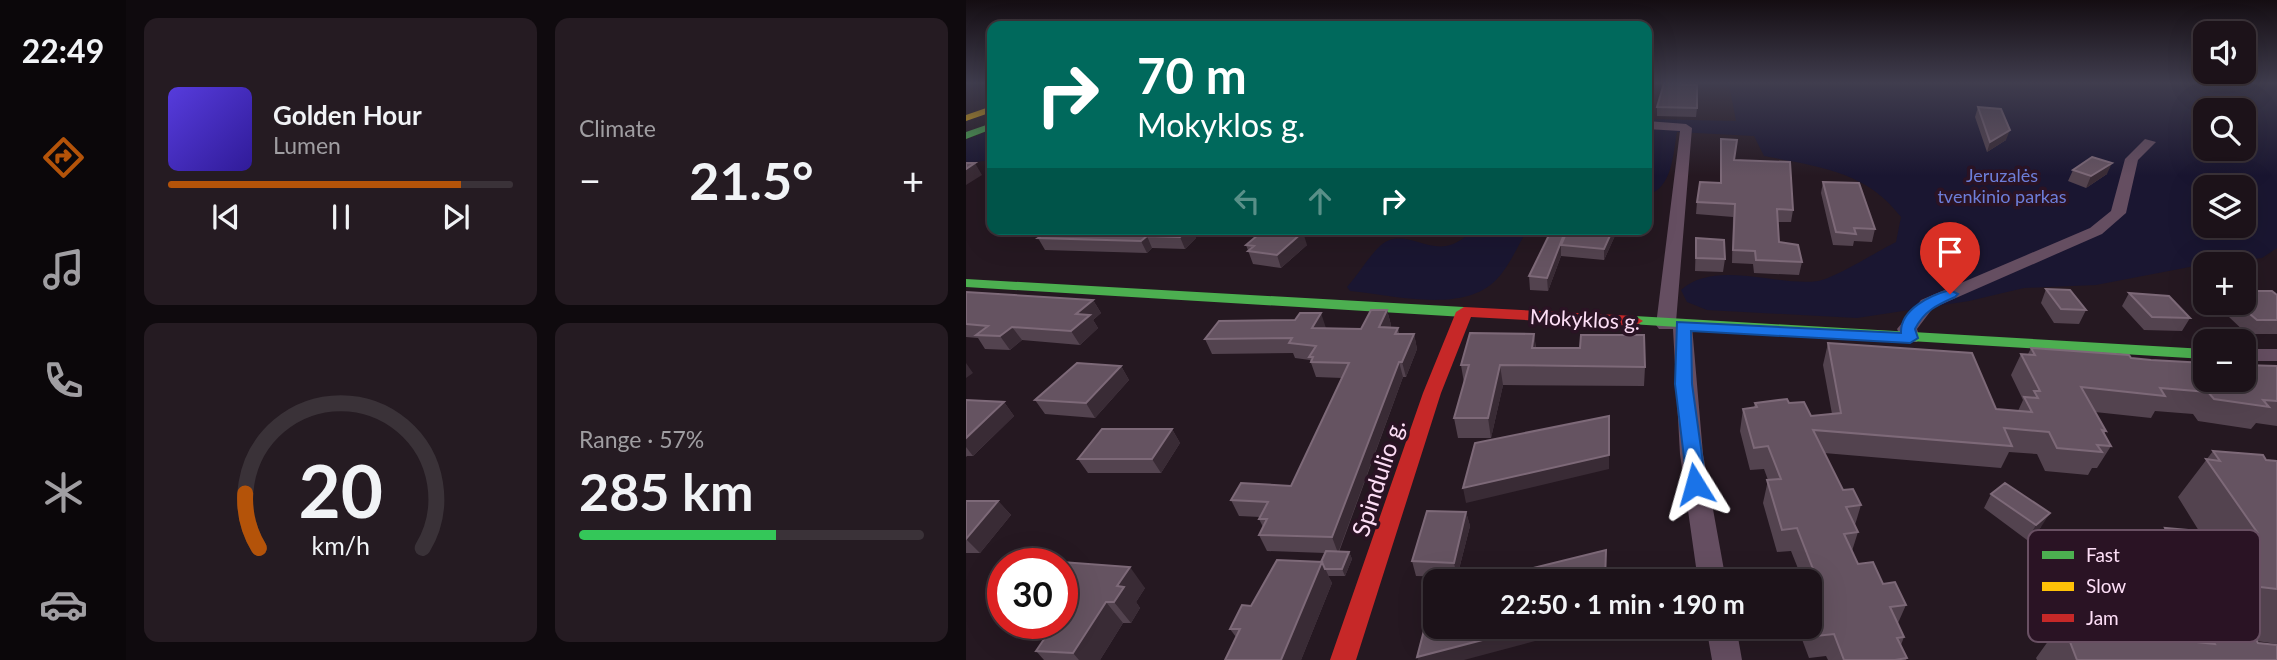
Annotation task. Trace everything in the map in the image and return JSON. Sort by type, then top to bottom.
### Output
[{"type":"main road","points":[[966,136],[987,127]]},
{"type":"main road","name":"Mokyklos g.","points":[[966,283],[2193,353]]},
{"type":"main road","name":"Spindulio g.","points":[[1343,660],[1432,393],[1465,313]]},
{"type":"street","points":[[1652,125],[1686,128],[1674,325],[1684,384],[1691,458],[1710,569]]},
{"type":"street","points":[[1910,338],[1907,329],[1927,304],[2095,231],[2118,213],[2132,159],[2150,142]]},
{"type":"street","points":[[2256,355],[2277,355]]},
{"type":"street","points":[[1723,639],[1727,660]]},
{"type":"green space","name":"Jeruzalės tvenkinio parkas","points":[[1735,114],[2193,114],[2193,161],[2256,161],[2256,114],[2277,114],[2277,248],[2262,258],[2256,259],[2256,252],[2193,252],[2193,266],[2096,285],[2024,288],[1969,301],[1857,318],[1707,310],[1687,302],[1681,290],[1695,281],[1711,276],[1747,276],[1802,282],[1825,279],[1896,242],[1901,217],[1887,201],[1856,180],[1822,168],[1764,156],[1754,136],[1677,132],[1667,178],[1652,193],[1652,119],[1736,121]]},
{"type":"green space","points":[[987,132],[987,161],[966,163],[966,140]]},
{"type":"green space","points":[[1467,235],[1525,235],[1501,275],[1482,290],[1465,297],[1427,300],[1350,291],[1347,287],[1374,252],[1386,242],[1403,239],[1446,246]]},
{"type":"building","points":[[1980,114],[2003,114],[2010,130],[1990,142]]},
{"type":"building","points":[[1721,139],[1737,140],[1734,160],[1790,162],[1793,210],[1777,209],[1779,242],[1798,245],[1802,262],[1756,260],[1755,251],[1733,250],[1735,204],[1697,202],[1700,182],[1721,183]]},
{"type":"building","points":[[2092,157],[2112,163],[2091,176],[2073,170]]},
{"type":"building","points":[[1823,182],[1859,183],[1875,229],[1854,228],[1856,234],[1836,232]]},
{"type":"building","points":[[1042,235],[1182,235],[1147,236],[1141,241],[1038,238]]},
{"type":"building","points":[[1258,235],[1300,235],[1277,255],[1248,251],[1254,246],[1246,245]]},
{"type":"building","points":[[1549,235],[1564,235],[1547,278],[1529,276]]},
{"type":"building","points":[[1565,235],[1610,235],[1604,249],[1561,245]]},
{"type":"building","points":[[1696,238],[1724,240],[1725,259],[1696,258]]},
{"type":"building","points":[[2046,289],[2070,290],[2086,310],[2061,309]]},
{"type":"building","points":[[2256,291],[2272,291],[2277,295],[2277,320],[2257,320],[2251,315],[2256,315]]},
{"type":"building","points":[[966,292],[1093,300],[1076,314],[1090,315],[1071,331],[1012,327],[1000,336],[976,335],[988,326],[966,324]]},
{"type":"building","points":[[2129,293],[2169,296],[2190,318],[2152,317]]},
{"type":"building","points":[[1371,310],[1387,310],[1379,327],[1398,328],[1395,334],[1414,334],[1402,362],[1399,362],[1332,537],[1259,535],[1267,519],[1259,519],[1268,502],[1231,500],[1241,483],[1291,486],[1349,363],[1311,362],[1313,357],[1309,357],[1316,346],[1289,343],[1292,338],[1205,339],[1219,321],[1295,320],[1300,313],[1321,313],[1312,328],[1361,329]]},
{"type":"building","points":[[1470,333],[1534,334],[1532,348],[1580,348],[1581,335],[1644,335],[1645,367],[1500,365],[1488,418],[1454,418],[1469,365],[1461,365]]},
{"type":"building","points":[[1828,343],[1972,353],[1996,409],[2032,412],[2024,397],[2038,398],[2034,391],[2040,391],[2021,354],[2035,355],[2031,348],[2193,362],[2193,391],[2160,388],[2165,396],[2081,387],[2106,431],[2102,430],[2111,446],[2097,445],[2102,452],[2057,448],[2049,432],[2004,428],[2012,446],[1813,430],[1843,490],[1853,489],[1861,505],[1846,507],[1858,532],[1844,534],[1858,564],[1873,562],[1883,584],[1895,582],[1906,605],[1890,607],[1904,637],[1897,638],[1907,658],[1895,660],[1844,660],[1834,634],[1822,635],[1822,569],[1813,569],[1797,528],[1782,530],[1767,480],[1781,479],[1768,446],[1754,448],[1743,409],[1757,407],[1755,403],[1787,399],[1789,403],[1804,402],[1811,416],[1841,413]]},
{"type":"building","points":[[1077,363],[1121,366],[1086,403],[1035,400]]},
{"type":"building","points":[[2256,365],[2277,366],[2277,401],[2263,400],[2269,407],[2214,399],[2208,392],[2256,392]]},
{"type":"building","points":[[966,400],[1004,402],[966,438]]},
{"type":"building","points":[[1609,416],[1609,455],[1463,488],[1475,443]]},
{"type":"building","points":[[1102,429],[1172,429],[1152,459],[1078,459]]},
{"type":"building","points":[[2213,451],[2263,455],[2266,460],[2277,461],[2277,589],[2260,587],[2260,530],[2256,530],[2206,459],[2220,461]]},
{"type":"building","points":[[2005,483],[2050,513],[2036,525],[1991,494]]},
{"type":"building","points":[[966,501],[998,501],[966,539]]},
{"type":"building","points":[[1427,511],[1466,512],[1454,563],[1412,561]]},
{"type":"building","points":[[1606,550],[1605,569],[1529,569]]},
{"type":"building","points":[[1326,551],[1349,552],[1342,569],[1325,569],[1321,562]]},
{"type":"building","points":[[1277,560],[1322,562],[1281,660],[1225,660],[1240,629],[1230,629],[1242,605],[1251,606]]},
{"type":"building","points":[[1078,563],[1130,567],[1117,586],[1124,587],[1114,602],[1106,602],[1073,653],[1036,651],[1044,639],[1078,639]]},
{"type":"building","points":[[1423,634],[1423,639],[1486,639],[1417,657]]},
{"type":"building","points":[[2070,642],[2197,642],[2215,644],[2214,642],[2257,642],[2277,645],[2277,660],[2077,660]]},
{"type":"traffic: fast","points":[[966,136],[987,128]]},
{"type":"traffic: fast","points":[[966,283],[1464,312]]},
{"type":"traffic: fast","points":[[1635,321],[2193,353]]},
{"type":"traffic: slow","points":[[966,118],[978,114]]},
{"type":"traffic: jam","points":[[1464,312],[1635,321]]},
{"type":"traffic: jam","points":[[1343,660],[1432,393],[1465,313]]},
{"type":"route","points":[[1695,484],[1684,384],[1682,326],[1910,338],[1907,329],[1913,317],[1927,304],[1950,294]]}]
